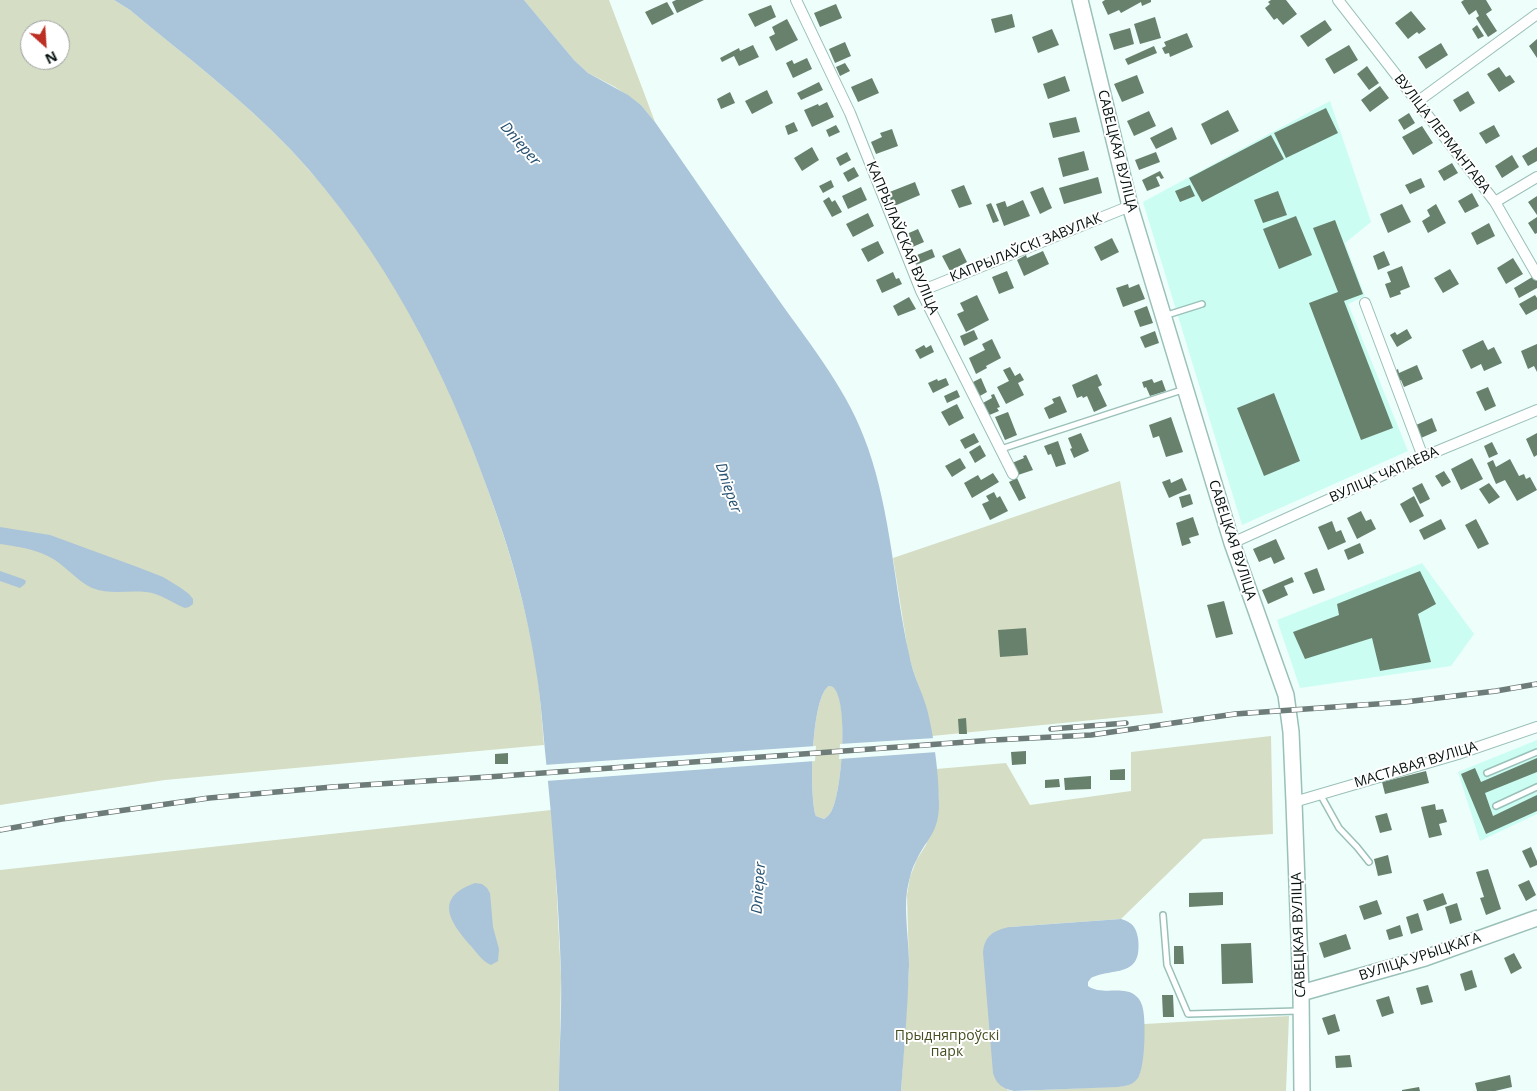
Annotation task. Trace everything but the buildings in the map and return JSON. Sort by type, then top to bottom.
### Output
[{"type":"main road","name":"САВЕЦКАЯ ВУЛІЦА","points":[[1080,0],[1130,206],[1232,543],[1286,695],[1291,732],[1302,993],[1302,1091]]},
{"type":"main road","name":"ВУЛІЦА УРЫЦКАГА","points":[[1302,993],[1425,958],[1537,918]]},
{"type":"street","name":"КАПРЫЛАЎСКАЯ ВУЛІЦА","points":[[796,0],[850,113],[922,290],[1013,474]]},
{"type":"street","name":"ВУЛІЦА ЛЕРМАНТАВА","points":[[1338,0],[1496,202],[1537,275]]},
{"type":"street","points":[[1418,102],[1537,14]]},
{"type":"street","points":[[1496,202],[1537,177]]},
{"type":"street","name":"КАПРЫЛАЎСКІ ЗАВУЛАК","points":[[922,290],[1130,206]]},
{"type":"street","points":[[1365,303],[1423,457]]},
{"type":"street","name":"ВУЛІЦА ЧАПАЕВА","points":[[1232,543],[1423,457],[1537,410]]},
{"type":"street","name":"МАСТАВАЯ ВУЛІЦА","points":[[1294,802],[1458,754],[1537,727]]},
{"type":"lane","points":[[1163,316],[1202,304]]},
{"type":"lane","points":[[1001,449],[1185,389]]},
{"type":"lane","points":[[1487,772],[1537,752]]},
{"type":"lane","points":[[1496,806],[1537,787]]},
{"type":"lane","points":[[1320,794],[1338,828],[1369,862]]},
{"type":"lane","points":[[1163,916],[1167,965],[1188,1014],[1301,1011]]},
{"type":"shaded area","points":[[1330,101],[1371,222],[1345,243],[1365,296],[1348,304],[1408,451],[1242,525],[1143,202]]},
{"type":"shaded area","points":[[1422,563],[1474,634],[1451,666],[1300,688],[1277,620]]},
{"type":"shaded area","points":[[1537,740],[1537,814],[1480,841],[1458,772]]},
{"type":"green space","points":[[0,0],[114,0],[130,10],[254,114],[292,151],[329,193],[384,268],[415,322],[456,406],[479,464],[504,537],[523,603],[533,648],[544,745],[165,780],[0,805]]},
{"type":"green space","points":[[524,0],[609,0],[655,122],[641,105],[615,87],[588,73],[574,60]]},
{"type":"green space","points":[[1120,481],[1163,713],[932,736],[927,711],[909,658],[893,558]]},
{"type":"green space","points":[[829,686],[834,687],[839,696],[843,728],[841,767],[836,800],[829,815],[824,819],[816,816],[812,769],[818,708],[823,694]]},
{"type":"green space","points":[[1271,736],[1273,834],[1203,839],[1121,919],[1010,927],[1007,1090],[1014,1091],[901,1091],[909,969],[907,895],[910,877],[917,859],[926,845],[939,800],[936,769],[1006,763],[1030,805],[1131,791],[1131,752]]},
{"type":"green space","points":[[551,810],[561,977],[559,1091],[0,1091],[0,870]]},
{"type":"green space","name":"Прыдняпроўскі парк","points":[[1289,1016],[1286,1091],[1020,1091],[1125,1086],[1137,1079],[1140,1073],[1144,1024]]},
{"type":"water","name":"Dnieper","points":[[114,0],[524,0],[574,60],[588,73],[628,95],[641,105],[655,122],[829,371],[860,427],[876,473],[887,524],[910,661],[927,709],[932,731],[939,792],[935,829],[914,864],[907,891],[909,965],[901,1091],[559,1091],[561,989],[559,921],[538,681],[528,625],[511,558],[472,446],[431,356],[408,312],[383,269],[325,189],[292,151],[254,114],[130,10]],"holes":[[[829,686],[833,687],[838,696],[841,709],[841,766],[836,800],[829,815],[824,819],[816,816],[814,805],[813,748],[818,708],[823,694]]]},
{"type":"water","points":[[0,527],[50,535],[163,577],[189,594],[193,599],[193,604],[185,608],[151,593],[106,591],[92,588],[55,560],[42,553],[0,544]]},
{"type":"water","points":[[0,571],[23,579],[26,581],[25,584],[20,588],[0,581]]},
{"type":"water","points":[[475,883],[482,884],[490,893],[493,927],[499,949],[498,961],[491,965],[480,957],[463,937],[449,911],[450,903],[454,896],[462,889]]},
{"type":"water","points":[[1121,919],[1131,923],[1136,931],[1138,951],[1136,960],[1125,969],[1091,978],[1088,986],[1100,990],[1125,991],[1137,997],[1141,1002],[1145,1034],[1142,1065],[1138,1078],[1132,1084],[1118,1087],[1014,1091],[1000,1085],[993,1073],[983,953],[985,942],[995,932],[1010,927]]},
{"type":"pier","points":[[935,738],[937,752],[839,759],[840,744]]},
{"type":"pier","points":[[816,746],[815,761],[546,781],[544,765]]},
{"type":"railway","points":[[0,830],[209,798],[332,787],[994,740],[1091,735],[1235,714],[1405,702],[1537,684]]},
{"type":"railway","points":[[1051,729],[1126,723]]}]
